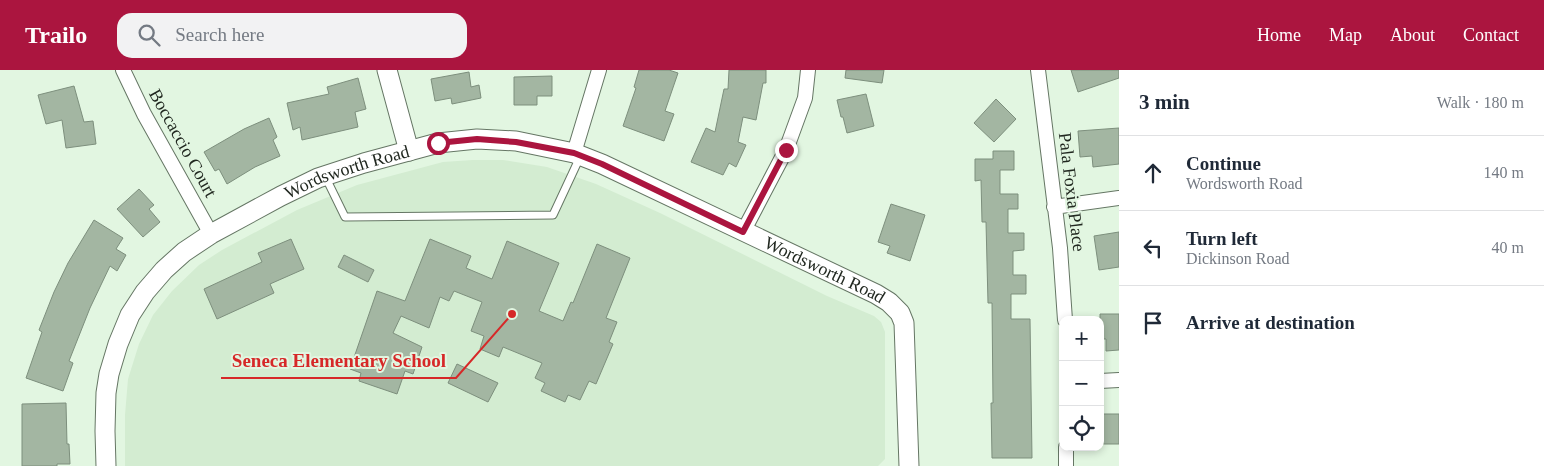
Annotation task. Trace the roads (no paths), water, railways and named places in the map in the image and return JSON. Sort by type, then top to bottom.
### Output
[{"type":"street","name":"Boccaccio Court","points":[[123,70],[144,114],[212,234]]},
{"type":"street","points":[[387,70],[409,151]]},
{"type":"street","points":[[578,154],[599,70]]},
{"type":"street","points":[[743,232],[786,150],[805,98],[808,70]]},
{"type":"street","name":"Pala Foxia Place","points":[[1038,70],[1060,248],[1065,316]]},
{"type":"street","name":"Wordsworth Road","points":[[106,466],[106,393],[109,374],[118,344],[130,315],[145,292],[164,270],[184,252],[280,196],[325,176],[364,163],[438,143],[477,139],[516,142],[578,154],[876,294],[889,302],[900,313],[904,323],[909,466]]},
{"type":"street","points":[[1054,207],[1119,198]]},
{"type":"street","points":[[1104,381],[1119,380]]},
{"type":"street","points":[[1066,451],[1066,466]]},
{"type":"lane","points":[[325,176],[345,217],[553,215],[578,154]]},
{"type":"place","name":"Seneca Elementary School","points":[[512,314]]}]
